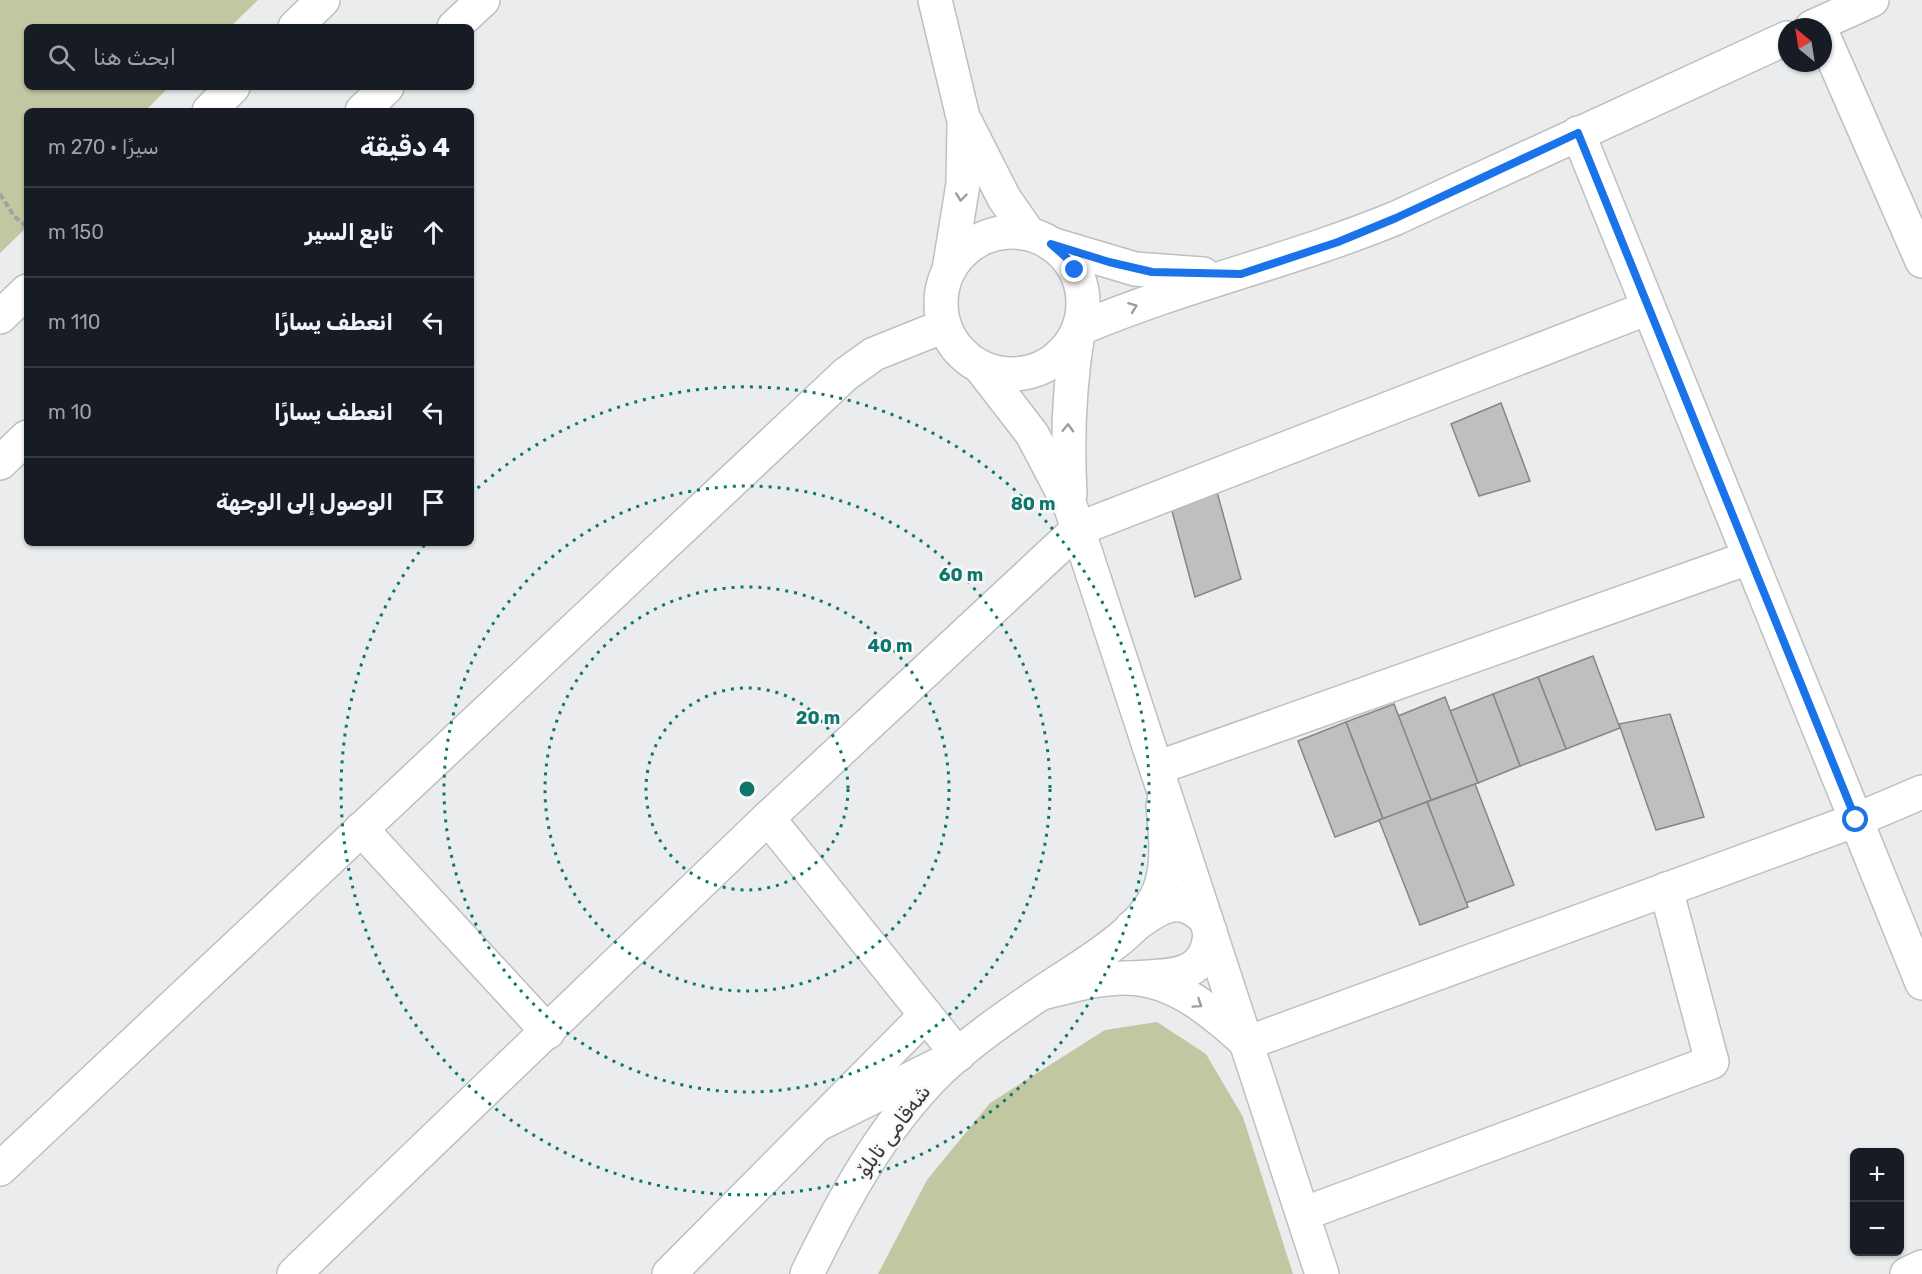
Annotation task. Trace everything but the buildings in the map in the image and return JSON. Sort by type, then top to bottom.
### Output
[{"type":"main road","points":[[299,24],[323,0]]},
{"type":"main road","points":[[456,24],[483,0]]},
{"type":"main road","points":[[935,0],[963,117],[1004,198],[1040,239],[1069,260],[1080,281],[1083,305],[1069,413],[1068,453],[1075,518]]},
{"type":"main road","points":[[1832,21],[1872,0]]},
{"type":"main road","points":[[981,368],[1015,375],[1037,370],[1066,350],[1079,329],[1158,297],[1241,274],[1338,242],[1396,218],[1778,42]]},
{"type":"main road","points":[[1832,59],[1922,261]]},
{"type":"main road","points":[[212,108],[230,90]]},
{"type":"main road","points":[[365,108],[384,90]]},
{"type":"main road","points":[[963,117],[963,184],[948,271],[941,292],[944,326],[962,355],[981,368],[1032,434],[1075,518],[1322,1274]]},
{"type":"main road","points":[[1578,133],[1748,558],[1922,983]]},
{"type":"main road","points":[[948,271],[962,252],[981,239],[1005,232],[1040,239],[1109,262],[1152,272],[1241,274]]},
{"type":"main road","points":[[0,317],[24,294]]},
{"type":"main road","points":[[294,1274],[548,1032],[1075,518],[1648,308]]},
{"type":"main road","points":[[0,1169],[846,374],[874,354],[944,326]]},
{"type":"main road","points":[[0,463],[24,440]]},
{"type":"main road","points":[[1159,776],[1748,558]]},
{"type":"main road","points":[[1131,928],[1155,900],[1164,875],[1166,846],[1159,776]]},
{"type":"main road","points":[[1247,1043],[1856,820],[1922,792]]},
{"type":"main road","points":[[768,818],[958,1055],[819,1124]]},
{"type":"main road","points":[[361,829],[548,1032]]},
{"type":"main road","points":[[1303,1214],[1712,1062],[1666,889]]},
{"type":"main road","points":[[1042,993],[1094,981],[1172,974],[1197,966],[1208,950],[1208,925],[1186,906],[1171,904],[1152,912],[1131,928]]},
{"type":"main road","name":"شەقامی تابلۆ","points":[[807,1274],[862,1167],[905,1108],[958,1055],[986,1031],[1131,928]]},
{"type":"main road","points":[[1129,978],[1153,983],[1187,996],[1247,1043]]},
{"type":"main road","points":[[669,1274],[926,1015]]},
{"type":"main road","points":[[1907,1274],[1922,1267]]},
{"type":"path","points":[[0,194],[14,216],[24,224]]},
{"type":"green space","points":[[0,0],[258,0],[233,24],[24,24],[24,90],[166,90],[148,108],[24,108],[24,230],[0,253]]},
{"type":"green space","points":[[1157,1022],[1206,1054],[1243,1117],[1293,1274],[878,1274],[927,1180],[990,1103],[1105,1030]]},
{"type":"route","points":[[1075,270],[1069,260],[1051,244],[1109,262],[1152,272],[1241,274],[1338,242],[1396,218],[1578,133],[1748,558],[1856,820]]}]
